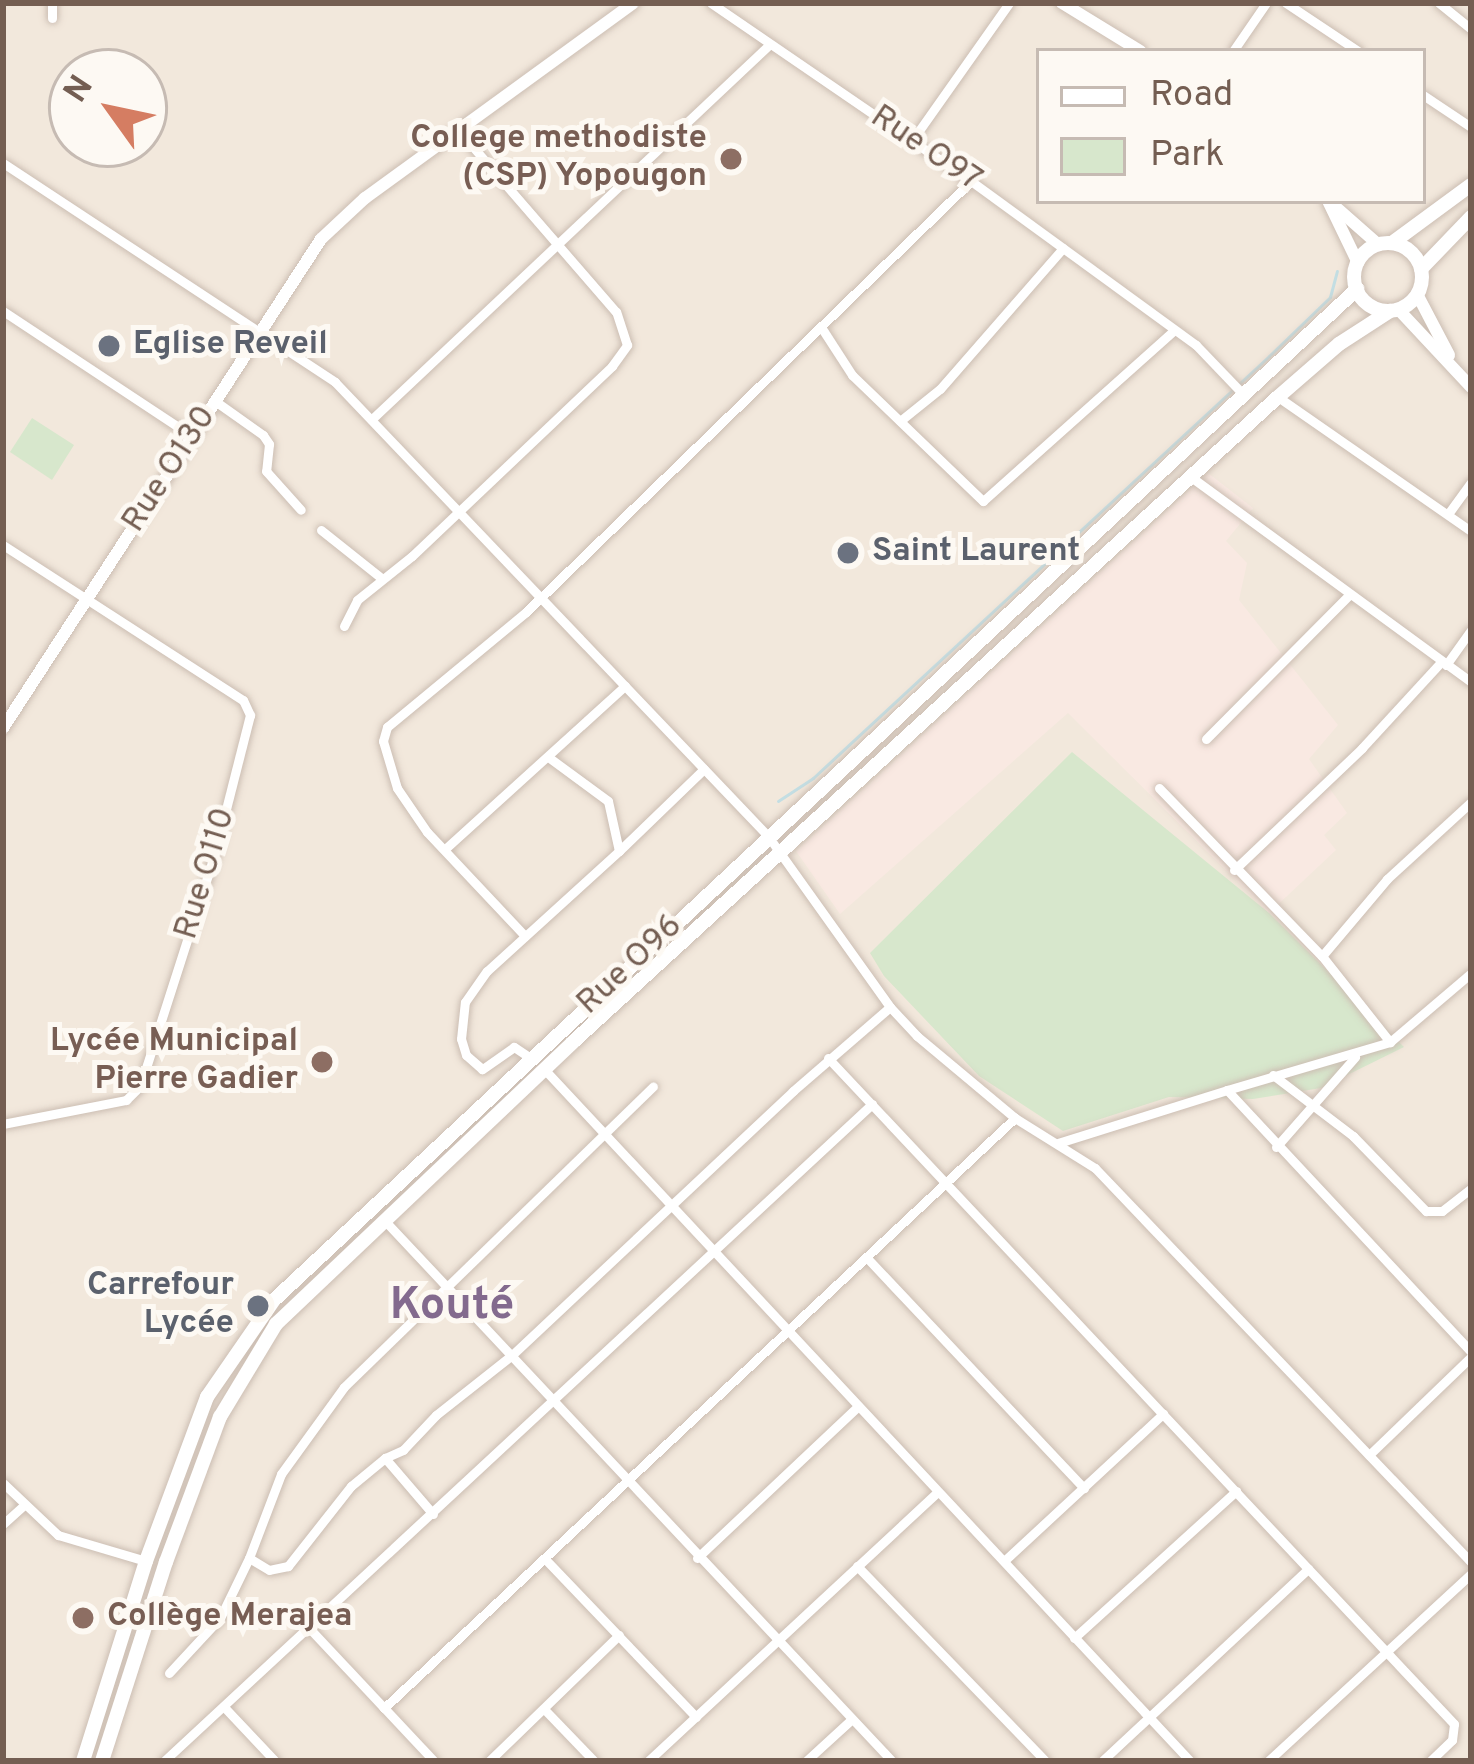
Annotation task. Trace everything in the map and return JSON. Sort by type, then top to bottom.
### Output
[{"type":"main road","points":[[1471,185],[1358,263],[1357,289],[1366,303],[1394,310],[1417,294],[1421,269],[1471,217]]},
{"type":"main road","points":[[1386,244],[1407,249],[1421,269]]},
{"type":"main road","name":"Rue O96","points":[[83,1761],[146,1561],[207,1397],[244,1338],[294,1280],[1357,289]]},
{"type":"main road","name":"Rue O96","points":[[102,1761],[166,1562],[231,1392],[276,1324],[545,1070],[1278,397],[1339,344],[1394,310]]},
{"type":"street","points":[[52,3],[52,18]]},
{"type":"street","name":"Rue O130","points":[[3,728],[262,329],[342,216],[633,3]]},
{"type":"street","name":"Rue O97","points":[[711,3],[1064,248],[1214,360],[1243,394]]},
{"type":"street","points":[[911,142],[1009,3]]},
{"type":"street","points":[[1062,3],[1135,48]]},
{"type":"street","points":[[1235,48],[1266,3]]},
{"type":"street","points":[[1286,3],[1354,48]]},
{"type":"street","points":[[1438,3],[1471,29]]},
{"type":"street","points":[[373,418],[770,44]]},
{"type":"street","points":[[1426,97],[1471,127]]},
{"type":"street","points":[[344,626],[357,600],[380,577],[412,556],[612,366],[627,345],[616,311],[459,131]]},
{"type":"street","points":[[3,163],[316,365],[373,418],[767,836],[890,1007],[943,1060],[1015,1118],[1095,1168],[1471,1562]]},
{"type":"street","points":[[525,936],[445,849],[395,785],[384,733],[541,595],[971,181]]},
{"type":"street","points":[[1329,204],[1358,263]]},
{"type":"street","points":[[1332,204],[1386,244]]},
{"type":"street","points":[[900,421],[940,389],[1064,248]]},
{"type":"street","points":[[1417,294],[1468,384]]},
{"type":"street","points":[[1394,310],[1468,384]]},
{"type":"street","points":[[3,311],[192,436]]},
{"type":"street","points":[[821,327],[852,375],[983,501],[1173,331]]},
{"type":"street","points":[[1278,397],[1471,531]]},
{"type":"street","points":[[215,401],[263,435],[268,444],[266,471],[301,510]]},
{"type":"street","points":[[1191,477],[1471,682]]},
{"type":"street","points":[[1448,514],[1471,482]]},
{"type":"street","points":[[321,530],[380,577]]},
{"type":"street","points":[[3,544],[86,600]]},
{"type":"street","points":[[1206,739],[1350,594]]},
{"type":"street","name":"Rue O110","points":[[3,1124],[126,1100],[140,1086],[214,856],[250,715],[243,700],[86,600]]},
{"type":"street","points":[[1234,870],[1362,748],[1471,630]]},
{"type":"street","points":[[445,849],[625,686]]},
{"type":"street","points":[[548,757],[608,801],[619,851]]},
{"type":"street","points":[[532,1059],[522,1047],[514,1047],[482,1069],[466,1055],[460,1039],[471,992],[704,769]]},
{"type":"street","points":[[1159,788],[1322,956],[1390,1042]]},
{"type":"street","points":[[1322,956],[1387,879],[1471,802]]},
{"type":"street","points":[[1058,1143],[1390,1042],[1471,974]]},
{"type":"street","points":[[249,1558],[269,1570],[288,1566],[351,1486],[385,1458],[404,1450],[436,1415],[512,1355],[828,1058],[890,1007]]},
{"type":"street","points":[[1276,1147],[1357,1055]]},
{"type":"street","points":[[828,1058],[1454,1724],[1452,1740],[1430,1761]]},
{"type":"street","points":[[545,1070],[1190,1761]]},
{"type":"street","points":[[1273,1076],[1317,1104],[1426,1210],[1442,1210],[1471,1188]]},
{"type":"street","points":[[169,1673],[220,1618],[249,1558],[270,1497],[302,1440],[354,1376],[652,1087]]},
{"type":"street","points":[[1227,1090],[1471,1354],[1369,1455]]},
{"type":"street","points":[[164,1761],[872,1104]]},
{"type":"street","points":[[384,1708],[1015,1118]]},
{"type":"street","points":[[385,1221],[776,1643],[892,1761]]},
{"type":"street","points":[[868,1259],[1084,1488]]},
{"type":"street","points":[[698,1558],[857,1407]]},
{"type":"street","points":[[1004,1561],[1163,1414]]},
{"type":"street","points":[[385,1458],[433,1514]]},
{"type":"street","points":[[3,1483],[58,1535],[146,1561]]},
{"type":"street","points":[[1075,1638],[1236,1491]]},
{"type":"street","points":[[648,1761],[938,1492]]},
{"type":"street","points":[[3,1524],[24,1505]]},
{"type":"street","points":[[546,1560],[696,1717]]},
{"type":"street","points":[[857,1566],[1045,1761]]},
{"type":"street","points":[[1102,1761],[1308,1569]]},
{"type":"street","points":[[1268,1761],[1471,1574]]},
{"type":"street","points":[[310,1629],[434,1761]]},
{"type":"street","points":[[489,1761],[619,1635]]},
{"type":"street","points":[[225,1708],[275,1761]]},
{"type":"street","points":[[544,1709],[594,1761]]},
{"type":"street","points":[[806,1761],[852,1718]]},
{"type":"shaded area","points":[[3,3],[1471,3],[1471,1761],[3,1761]]},
{"type":"shaded area","points":[[1208,473],[1253,508],[1226,541],[1247,563],[1239,600],[1338,725],[1309,759],[1347,813],[1324,835],[1336,850],[1269,913],[1068,713],[840,914],[796,851]]},
{"type":"green space","points":[[32,418],[74,445],[52,480],[10,452]]},
{"type":"green space","points":[[1072,752],[1269,913],[1404,1047],[1321,1088],[1253,1099],[1169,1097],[1063,1131],[979,1076],[884,976],[870,953]]},
{"type":"waterway","points":[[778,801],[813,778],[1269,356],[1330,297],[1337,271]]},
{"type":"place","name":"College methodiste (CSP) Yopougon","points":[[731,159]]},
{"type":"place","name":"Eglise Reveil","points":[[109,346]]},
{"type":"place","name":"Saint Laurent","points":[[848,553]]},
{"type":"place","name":"Lycée Municipal Pierre Gadier","points":[[322,1062]]},
{"type":"place","name":"Carrefour Lycée","points":[[258,1306]]},
{"type":"place","name":"Collège Merajea","points":[[83,1618]]},
{"type":"district","name":"Kouté","points":[[452,1307]]}]
